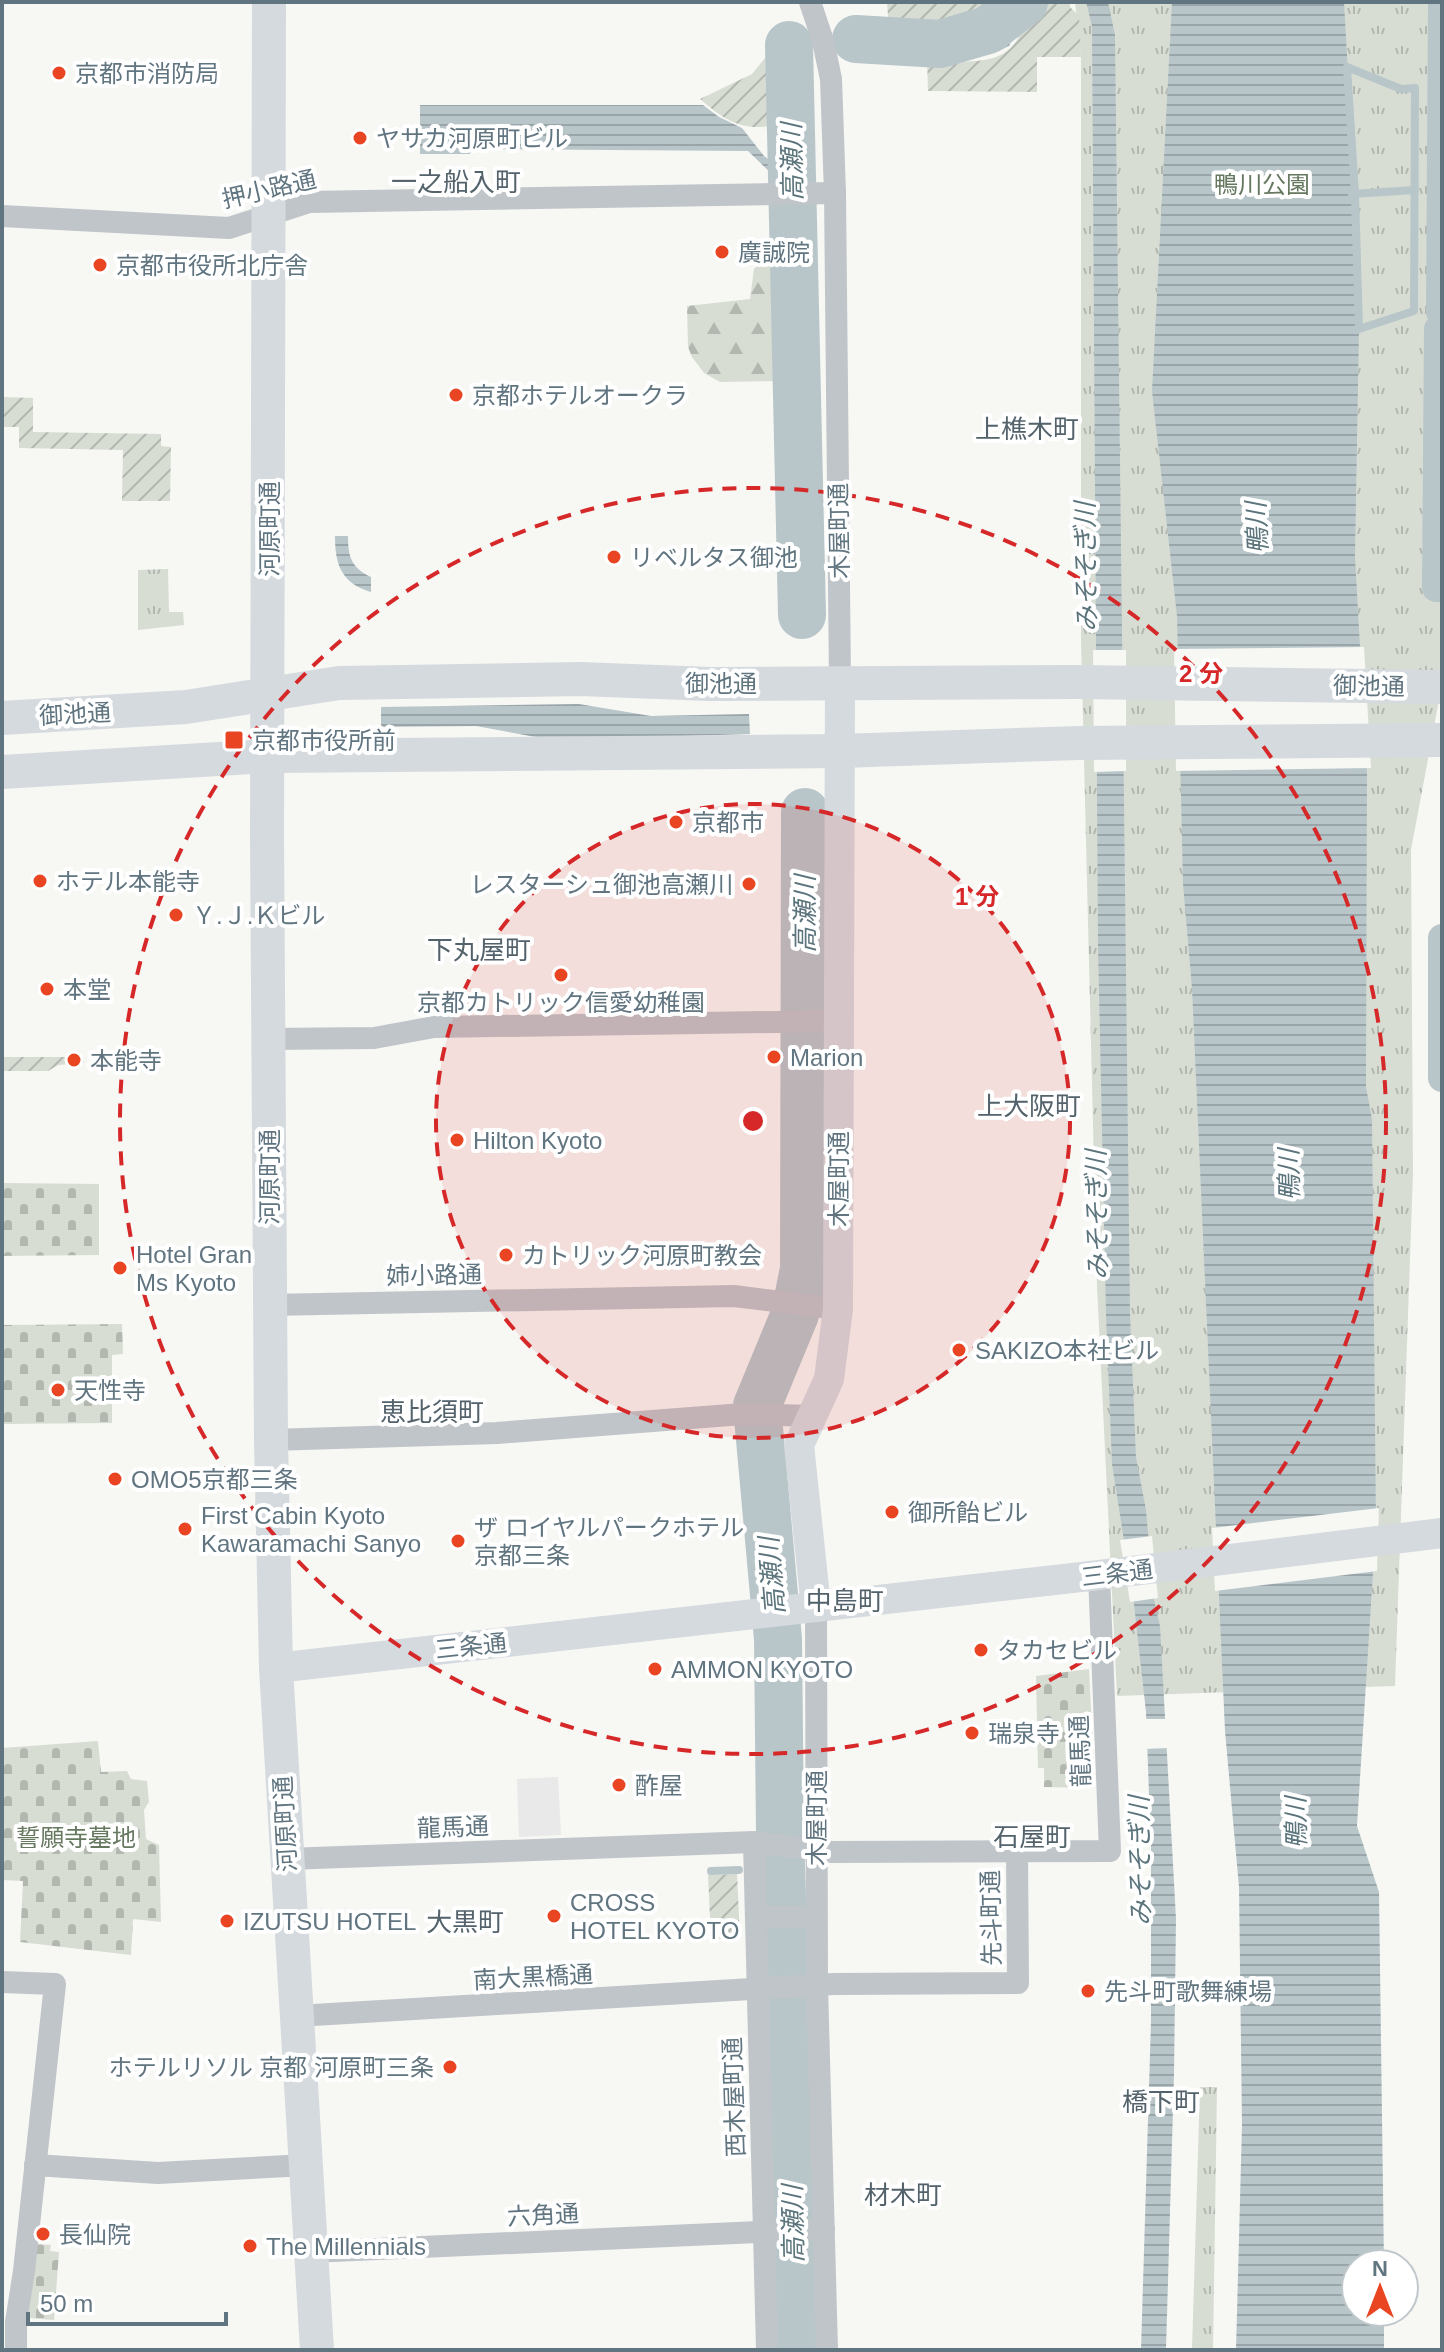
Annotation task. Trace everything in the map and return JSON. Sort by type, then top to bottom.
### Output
[{"type":"main road","name":"河原町通","points":[[269,2],[268,1039],[271,1440],[276,1668],[317,2350]]},
{"type":"main road","name":"御池通","points":[[2,718],[186,707],[339,683],[580,679],[710,684],[1078,682],[1442,687]]},
{"type":"main road","points":[[2,772],[268,756],[840,751],[1079,743],[1442,740]]},
{"type":"street","name":"木屋町通","points":[[810,2],[831,79],[840,683],[840,751],[828,1020],[829,1379],[799,1445],[808,1987],[817,2229],[827,2350]]},
{"type":"street","name":"押小路通","points":[[2,216],[229,228],[309,202],[835,193]]},
{"type":"street","points":[[268,1039],[374,1038],[434,1027],[828,1020]]},
{"type":"street","name":"姉小路通","points":[[270,1305],[734,1296],[827,1308]]},
{"type":"street","points":[[271,1440],[497,1433],[743,1414],[811,1416]]},
{"type":"street","name":"三条通","points":[[276,1668],[1109,1574],[1442,1533]]},
{"type":"street","name":"龍馬通","points":[[287,1859],[760,1843],[806,1850],[1110,1851],[1109,1574]]},
{"type":"street","name":"西木屋町通","points":[[760,1843],[771,2231],[767,2350]]},
{"type":"street","name":"先斗町通","points":[[808,1987],[1018,1983],[1017,1852]]},
{"type":"street","points":[[762,1917],[808,1917]]},
{"type":"street","points":[[2,1982],[55,1984],[16,2322],[16,2350]]},
{"type":"street","name":"南大黒橋通","points":[[297,2016],[808,1987]]},
{"type":"street","points":[[35,2165],[158,2173],[306,2165]]},
{"type":"street","name":"六角通","points":[[311,2252],[817,2229]]},
{"type":"shaded area","points":[[558,1777],[561,1835],[519,1837],[517,1779]]},
{"type":"green space","points":[[887,2],[998,2],[968,26],[942,39],[895,36]]},
{"type":"green space","points":[[1033,2],[1070,2],[1070,7],[1079,16],[1081,57],[1037,57],[1037,92],[928,91],[927,58],[901,58],[899,45],[937,48],[947,61],[991,59],[1011,47],[1018,38],[1027,7]]},
{"type":"green space","name":"鴨川公園","points":[[1075,2],[1442,2],[1442,684],[1411,850],[1413,1173],[1395,1686],[1117,1696],[1097,1286],[1081,639],[1081,57]]},
{"type":"green space","points":[[770,52],[770,126],[750,127],[732,122],[700,99],[752,74]]},
{"type":"green space","points":[[771,252],[782,256],[783,381],[720,382],[704,373],[692,357],[688,347],[687,306],[750,299],[754,269]]},
{"type":"green space","points":[[2,397],[33,398],[33,432],[161,434],[161,446],[171,447],[170,501],[122,501],[123,450],[19,448],[19,427],[2,427]]},
{"type":"green space","points":[[168,569],[169,612],[183,612],[184,625],[138,630],[138,570]]},
{"type":"green space","points":[[2,1057],[82,1057],[84,1063],[58,1065],[48,1071],[2,1071]]},
{"type":"green space","points":[[2,1183],[99,1184],[99,1255],[2,1256]]},
{"type":"green space","name":"天性寺","points":[[122,1324],[123,1354],[112,1355],[112,1423],[2,1424],[2,1325]]},
{"type":"green space","points":[[1089,1669],[1095,1788],[1044,1787],[1044,1768],[1038,1768],[1036,1676]]},
{"type":"green space","name":"誓願寺墓地","points":[[98,1741],[101,1772],[127,1771],[131,1779],[147,1781],[149,1802],[144,1810],[146,1839],[159,1845],[161,1922],[133,1919],[131,1955],[20,1942],[23,1881],[2,1880],[2,1748]]},
{"type":"green space","points":[[737,1874],[740,1938],[711,1939],[708,1875]]},
{"type":"green space","points":[[1200,2087],[1217,2087],[1213,2350],[1192,2350]]},
{"type":"green space","points":[[33,2244],[51,2245],[50,2251],[59,2252],[54,2320],[28,2318]]},
{"type":"water","points":[[1008,2],[1023,5],[1020,24],[1009,46],[992,53],[961,58],[952,56],[940,44],[970,29],[994,9]]},
{"type":"water","points":[[1086,2],[1108,2],[1115,35],[1130,1313],[1136,1457],[1146,1510],[1154,1600],[1160,1626],[1176,1919],[1166,2350],[1141,2350],[1151,2021],[1151,1848],[1146,1712],[1134,1604],[1112,1464],[1106,1314],[1098,946],[1092,26]]},
{"type":"water","name":"鴨川","points":[[1172,2],[1344,2],[1359,329],[1355,557],[1367,773],[1366,1087],[1372,1119],[1376,1525],[1357,1826],[1379,1892],[1384,2248],[1340,2248],[1340,2328],[1384,2328],[1384,2350],[1236,2350],[1242,2125],[1239,1887],[1225,1731],[1192,988],[1183,884],[1177,616],[1152,391]]},
{"type":"water","points":[[420,105],[703,105],[742,128],[764,156],[775,164],[776,178],[748,151],[471,149],[470,154],[420,154]]},
{"type":"water","points":[[335,536],[348,536],[352,561],[371,577],[371,592],[346,578],[338,564]]},
{"type":"water","points":[[579,704],[651,716],[749,714],[750,734],[552,740],[476,726],[381,727],[381,707]]},
{"type":"pier","points":[[1364,647],[1371,768],[1176,771],[1174,649]]},
{"type":"pier","points":[[1093,650],[1126,650],[1126,771],[1094,772]]},
{"type":"pier","points":[[1379,1508],[1377,1571],[1215,1591],[1212,1528]]},
{"type":"pier","points":[[1152,1536],[1158,1598],[1130,1602],[1120,1540]]},
{"type":"pier","points":[[1142,1719],[1168,1719],[1169,1748],[1143,1749]]},
{"type":"waterway","name":"高瀬川","points":[[856,39],[940,44],[988,30],[1024,2]]},
{"type":"waterway","points":[[1442,2],[1442,312]]},
{"type":"waterway","name":"高瀬川","points":[[789,45],[802,615]]},
{"type":"waterway","points":[[1347,67],[1401,89],[1415,88],[1414,311],[1359,329],[1347,67]]},
{"type":"waterway","points":[[1434,88],[1441,88],[1440,308],[1432,309],[1434,88]]},
{"type":"waterway","points":[[1352,194],[1415,190]]},
{"type":"waterway","points":[[1442,329],[1438,329],[1436,588],[1442,588]]},
{"type":"waterway","name":"高瀬川","points":[[796,2350],[780,1833],[778,1639],[757,1406],[795,1314],[804,1269],[805,812]]},
{"type":"waterway","points":[[1442,938],[1442,1078]]},
{"type":"waterway","points":[[711,1871],[739,1870]]},
{"type":"place","name":"京都市消防局","points":[[59,73]]},
{"type":"place","name":"ヤサカ河原町ビル","points":[[360,138]]},
{"type":"place","name":"廣誠院","points":[[722,252]]},
{"type":"place","name":"京都市役所北庁舎","points":[[100,265]]},
{"type":"place","name":"京都ホテルオークラ","points":[[456,395]]},
{"type":"place","name":"リベルタス御池","points":[[614,557]]},
{"type":"place","name":"京都市役所前","points":[[234,740]]},
{"type":"place","name":"京都市","points":[[676,822]]},
{"type":"place","name":"ホテル本能寺","points":[[40,881]]},
{"type":"place","name":"レスターシュ御池高瀬川","points":[[749,884]]},
{"type":"place","name":"Ｙ.Ｊ.Ｋビル","points":[[176,915]]},
{"type":"place","name":"京都カトリック信愛幼稚園","points":[[561,975]]},
{"type":"place","name":"本堂","points":[[47,989]]},
{"type":"place","name":"Marion","points":[[774,1057]]},
{"type":"place","name":"本能寺","points":[[74,1060]]},
{"type":"place","name":"Hilton Kyoto","points":[[457,1140]]},
{"type":"place","name":"カトリック河原町教会","points":[[506,1255]]},
{"type":"place","name":"Hotel Gran Ms Kyoto","points":[[120,1268]]},
{"type":"place","name":"SAKIZO本社ビル","points":[[959,1350]]},
{"type":"place","name":"天性寺","points":[[58,1390]]},
{"type":"place","name":"OMO5京都三条","points":[[115,1479]]},
{"type":"place","name":"御所飴ビル","points":[[892,1512]]},
{"type":"place","name":"First Cabin Kyoto Kawaramachi Sanyo","points":[[185,1529]]},
{"type":"place","name":"ザ ロイヤルパークホテル 京都三条","points":[[458,1541]]},
{"type":"place","name":"タカセビル","points":[[981,1650]]},
{"type":"place","name":"AMMON KYOTO","points":[[655,1669]]},
{"type":"place","name":"瑞泉寺","points":[[972,1733]]},
{"type":"place","name":"酢屋","points":[[619,1785]]},
{"type":"place","name":"CROSS HOTEL KYOTO","points":[[554,1916]]},
{"type":"place","name":"IZUTSU HOTEL","points":[[227,1921]]},
{"type":"place","name":"先斗町歌舞練場","points":[[1088,1991]]},
{"type":"place","name":"ホテルリソル 京都 河原町三条","points":[[450,2067]]},
{"type":"place","name":"長仙院","points":[[43,2234]]},
{"type":"place","name":"The Millennials","points":[[250,2246]]},
{"type":"district","name":"一之船入町","points":[[456,182]]},
{"type":"district","name":"上樵木町","points":[[1027,429]]},
{"type":"district","name":"下丸屋町","points":[[479,950]]},
{"type":"district","name":"上大阪町","points":[[1029,1106]]},
{"type":"district","name":"恵比須町","points":[[432,1412]]},
{"type":"district","name":"中島町","points":[[845,1601]]},
{"type":"district","name":"石屋町","points":[[1032,1837]]},
{"type":"district","name":"大黒町","points":[[465,1922]]},
{"type":"district","name":"橋下町","points":[[1161,2102]]},
{"type":"district","name":"材木町","points":[[903,2195]]},
{"type":"water label","name":"みそそぎ川","points":[[1086,567]]},
{"type":"water label","name":"みそそぎ川","points":[[1097,1215]]},
{"type":"water label","name":"みそそぎ川","points":[[1140,1861]]}]
